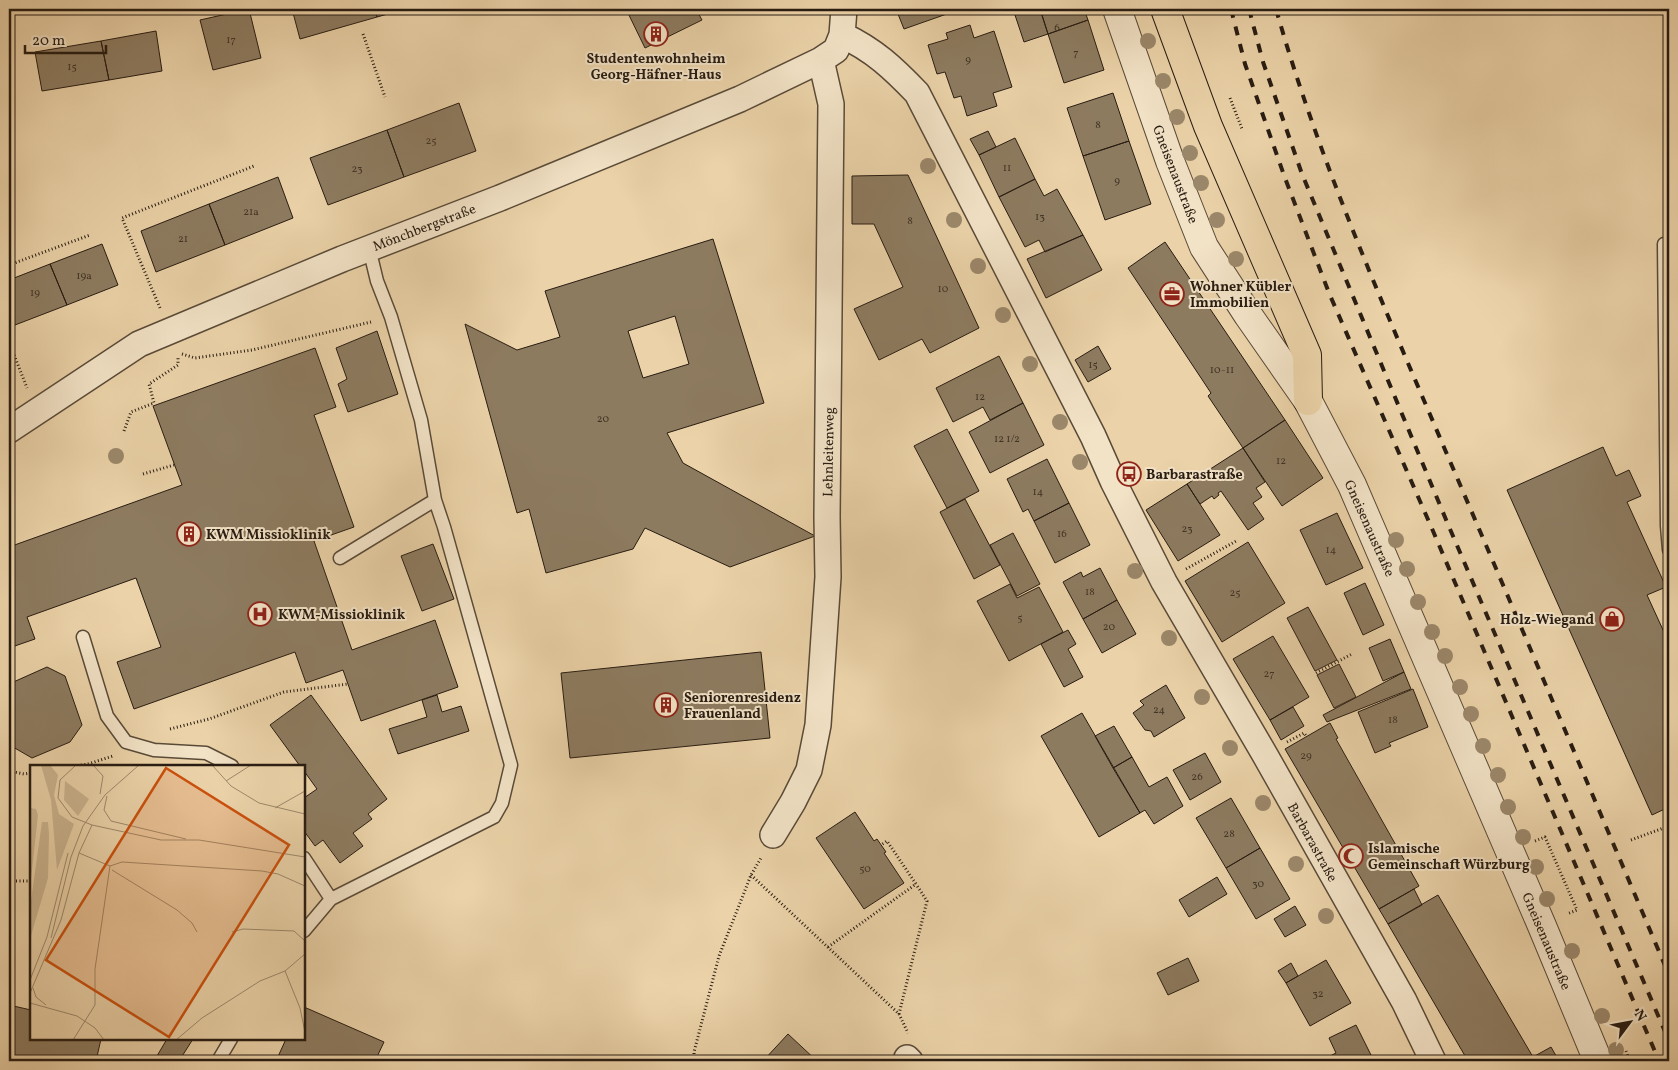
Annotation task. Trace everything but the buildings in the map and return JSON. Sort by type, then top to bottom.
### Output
[{"type":"highway","points":[[1165,11],[1208,126],[1307,355],[1308,401]]},
{"type":"street","points":[[842,35],[844,9]]},
{"type":"street","name":"Gneisenaustraße","points":[[1117,9],[1170,161],[1204,246],[1248,315],[1308,401],[1352,485],[1542,926],[1598,1061]]},
{"type":"street","name":"Mönchbergstraße","points":[[9,430],[139,344],[369,248],[500,198],[740,99],[821,60],[836,50],[842,35]]},
{"type":"street","name":"Barbarastraße","points":[[842,35],[861,44],[890,64],[917,93],[1084,419],[1164,582],[1265,755],[1404,1001],[1432,1061]]},
{"type":"street","name":"Lehnleitenweg","points":[[774,835],[809,770],[818,725],[828,577],[831,104],[821,60]]},
{"type":"lane","points":[[1664,244],[1667,526],[1669,550]]},
{"type":"lane","points":[[305,931],[331,899],[494,816],[502,803],[511,765],[435,500],[421,420],[390,317],[377,281],[369,248]]},
{"type":"lane","points":[[340,558],[435,500]]},
{"type":"lane","points":[[83,637],[108,716],[126,742],[154,750],[206,753],[230,765]]},
{"type":"lane","points":[[305,860],[331,899]]},
{"type":"lane","points":[[218,1061],[231,1040]]},
{"type":"path","points":[[363,34],[385,97]]},
{"type":"path","points":[[1228,93],[1242,130]]},
{"type":"path","points":[[170,331],[122,218],[254,166]]},
{"type":"path","points":[[9,264],[90,235]]},
{"type":"path","points":[[124,431],[131,412],[154,403],[149,384],[178,365],[177,352],[195,358],[252,350],[390,317]]},
{"type":"path","points":[[9,342],[37,412]]},
{"type":"path","points":[[143,474],[174,464]]},
{"type":"path","points":[[1182,571],[1238,540]]},
{"type":"path","points":[[1316,673],[1352,654]]},
{"type":"path","points":[[81,765],[143,747],[163,731],[210,720],[284,692],[348,684]]},
{"type":"path","points":[[1285,743],[1304,733],[1306,737]]},
{"type":"path","points":[[9,771],[30,773]]},
{"type":"path","points":[[1631,840],[1669,826]]},
{"type":"path","points":[[1545,837],[1562,870],[1577,910]]},
{"type":"path","points":[[881,845],[886,840],[927,901],[898,1014]]},
{"type":"path","points":[[694,1061],[694,1052],[718,956],[751,875],[898,1014],[904,1022],[911,1040],[909,1060]]},
{"type":"path","points":[[9,880],[30,881]]},
{"type":"path","points":[[828,947],[916,884]]},
{"type":"railway","points":[[1231,9],[1245,64],[1285,178],[1329,293],[1433,531],[1659,1061]]},
{"type":"railway","points":[[1249,9],[1263,62],[1302,174],[1447,522],[1669,1041]]},
{"type":"railway","points":[[1276,9],[1293,67],[1355,237],[1669,975]]},
{"type":"place","name":"Studentenwohnheim Georg-Häfner-Haus","points":[[656,34]]},
{"type":"place","name":"Wohner Kübler Immobilien","points":[[1172,294]]},
{"type":"place","name":"Barbarastraße","points":[[1129,474]]},
{"type":"place","name":"KWM Missioklinik","points":[[189,534]]},
{"type":"place","name":"KWM-Missioklinik","points":[[260,614]]},
{"type":"place","name":"Holz-Wiegand","points":[[1612,619]]},
{"type":"place","name":"Seniorenresidenz Frauenland","points":[[666,705]]},
{"type":"place","name":"Islamische Gemeinschaft Würzburg","points":[[1351,856]]}]
